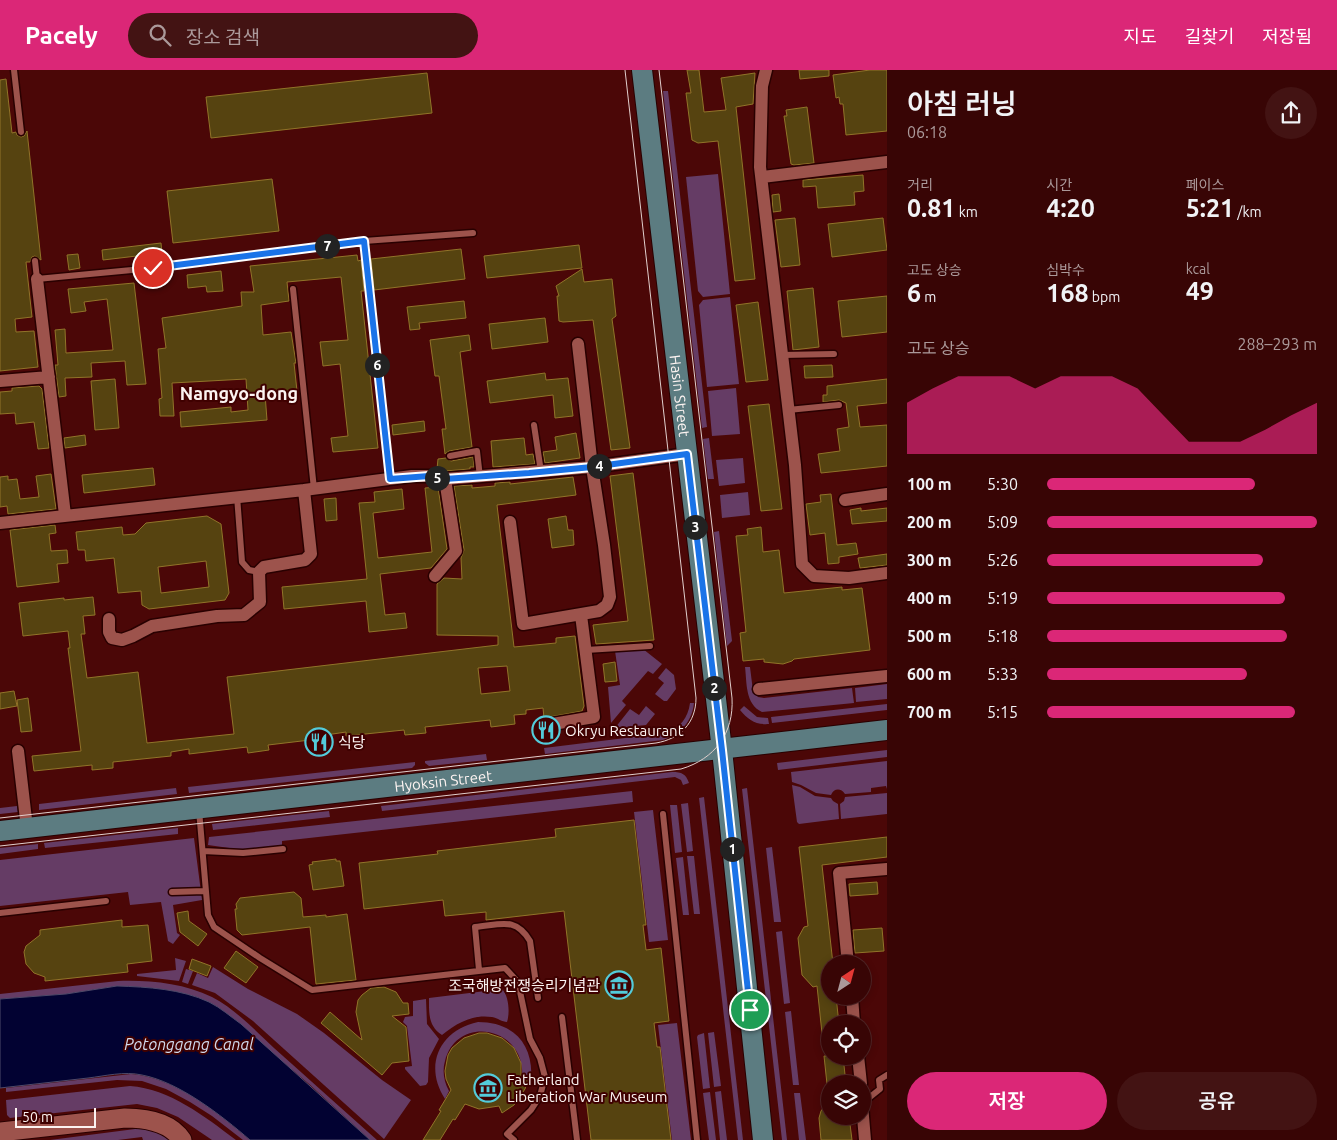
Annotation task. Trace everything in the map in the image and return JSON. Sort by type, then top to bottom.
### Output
[{"type":"main road","name":"Hasin Street","points":[[642,70],[722,750],[763,1140]]},
{"type":"main road","name":"Hyoksin Street","points":[[0,831],[887,730]]},
{"type":"street","points":[[766,70],[762,86],[760,166],[795,465],[802,564],[814,576],[849,578],[887,573]]},
{"type":"street","points":[[762,177],[887,162]]},
{"type":"street","points":[[37,279],[65,515]]},
{"type":"street","points":[[510,522],[523,624],[599,611],[607,605],[610,597],[592,467],[578,344]]},
{"type":"street","points":[[0,381],[49,377]]},
{"type":"street","points":[[0,523],[237,496],[309,490],[390,479],[429,476],[445,479],[541,472],[687,454]]},
{"type":"street","points":[[435,576],[456,551],[445,479]]},
{"type":"street","points":[[109,619],[109,632],[112,638],[122,640],[152,626],[217,616],[244,614],[260,602],[260,572],[264,566],[306,560],[311,554],[309,490]]},
{"type":"street","points":[[845,500],[887,494]]},
{"type":"street","points":[[547,724],[594,717],[581,614]]},
{"type":"street","points":[[759,689],[887,676]]},
{"type":"street","points":[[18,751],[27,828]]},
{"type":"street","points":[[847,955],[839,873],[887,869]]},
{"type":"street","points":[[0,1132],[125,1118],[142,1118],[157,1122],[171,1129],[182,1139]]},
{"type":"street","points":[[864,1125],[865,1140]]},
{"type":"lane","points":[[14,70],[21,132]]},
{"type":"lane","points":[[35,261],[37,279],[153,268],[364,241],[472,234]]},
{"type":"lane","points":[[364,241],[390,479]]},
{"type":"lane","points":[[293,289],[309,490]]},
{"type":"lane","points":[[782,356],[834,354]]},
{"type":"lane","points":[[788,410],[839,405]]},
{"type":"lane","points":[[534,425],[541,472]]},
{"type":"lane","points":[[450,456],[477,451],[480,476]]},
{"type":"lane","points":[[237,496],[242,562],[248,570],[260,572]]},
{"type":"lane","points":[[586,650],[650,646]]},
{"type":"lane","points":[[199,808],[208,915],[214,927],[312,990],[504,968],[518,982],[530,1039],[540,1058],[544,1077],[540,1096],[532,1110],[507,1134],[514,1140]]},
{"type":"lane","points":[[663,814],[697,1140]]},
{"type":"lane","points":[[202,851],[244,852],[283,849]]},
{"type":"lane","points":[[172,892],[206,891]]},
{"type":"lane","points":[[0,913],[106,901]]},
{"type":"lane","points":[[479,970],[474,927],[516,925],[530,941],[538,998]]},
{"type":"lane","points":[[562,1017],[577,1140]]},
{"type":"lane","points":[[871,1096],[880,1089],[879,1080],[887,1074]]},
{"type":"shaded area","points":[[663,91],[668,91],[707,427],[702,428]]},
{"type":"shaded area","points":[[718,174],[730,294],[703,297],[698,291],[686,177]]},
{"type":"shaded area","points":[[730,297],[739,384],[707,387],[699,305],[703,300]]},
{"type":"shaded area","points":[[736,388],[740,434],[712,436],[708,391]]},
{"type":"shaded area","points":[[709,438],[714,479],[708,479],[703,439]]},
{"type":"shaded area","points":[[743,458],[745,483],[719,486],[716,460]]},
{"type":"shaded area","points":[[748,492],[750,515],[722,518],[720,495]]},
{"type":"shaded area","points":[[719,531],[732,641],[727,646],[714,532]]},
{"type":"shaded area","points":[[643,649],[662,664],[653,674],[648,671],[622,701],[626,705],[611,723],[608,687],[620,685],[615,651]]},
{"type":"shaded area","points":[[745,667],[750,667],[753,691],[758,697],[764,698],[852,688],[854,703],[762,712],[752,704],[748,692]]},
{"type":"shaded area","points":[[666,668],[674,675],[676,689],[667,701],[664,701],[655,694],[664,683],[658,678]]},
{"type":"shaded area","points":[[887,684],[887,699],[856,702],[855,688]]},
{"type":"shaded area","points":[[690,703],[694,703],[688,721],[675,734],[663,740],[545,754],[544,748],[666,733],[682,722]]},
{"type":"shaded area","points":[[887,704],[887,710],[772,723],[771,717]]},
{"type":"shaded area","points":[[646,706],[655,714],[646,725],[615,728],[630,709],[639,715]]},
{"type":"shaded area","points":[[744,706],[757,717],[768,718],[769,724],[756,723],[746,717],[740,710]]},
{"type":"shaded area","points":[[887,750],[887,757],[778,770],[777,763]]},
{"type":"shaded area","points":[[486,754],[487,760],[429,766],[425,763],[425,761]]},
{"type":"shaded area","points":[[887,761],[887,789],[886,786],[871,788],[871,792],[845,794],[838,790],[834,791],[831,795],[816,793],[792,782],[791,772]]},
{"type":"shaded area","points":[[415,762],[412,768],[189,793],[188,787]]},
{"type":"shaded area","points":[[672,772],[683,774],[689,783],[683,785],[681,780],[675,777],[382,811],[381,806]]},
{"type":"shaded area","points":[[792,785],[800,787],[815,796],[831,798],[838,804],[839,819],[799,824],[797,822]]},
{"type":"shaded area","points":[[176,788],[177,794],[39,810],[39,804]]},
{"type":"shaded area","points":[[747,788],[787,1140],[782,1140],[742,789]]},
{"type":"shaded area","points":[[632,791],[633,802],[282,841],[282,846],[243,850],[208,845],[209,837]]},
{"type":"shaded area","points":[[887,793],[887,814],[841,819],[840,804],[844,801],[845,797]]},
{"type":"shaded area","points":[[704,797],[743,1140],[738,1140],[699,798]]},
{"type":"shaded area","points":[[688,803],[693,851],[687,852],[681,804]]},
{"type":"shaded area","points":[[670,805],[677,805],[682,852],[675,853]]},
{"type":"shaded area","points":[[17,806],[18,812],[0,814],[0,808]]},
{"type":"shaded area","points":[[653,810],[668,940],[649,942],[634,812]]},
{"type":"shaded area","points":[[329,811],[330,817],[213,830],[212,824]]},
{"type":"shaded area","points":[[178,828],[178,834],[45,848],[44,843]]},
{"type":"shaded area","points":[[194,838],[202,900],[173,905],[177,933],[180,935],[173,944],[168,941],[161,902],[130,905],[128,892],[0,906],[0,860]]},
{"type":"shaded area","points":[[38,844],[38,849],[0,854],[0,848]]},
{"type":"shaded area","points":[[772,847],[781,922],[774,922],[766,848]]},
{"type":"shaded area","points":[[687,856],[694,856],[700,914],[694,914]]},
{"type":"shaded area","points":[[683,857],[689,915],[683,915],[676,858]]},
{"type":"shaded area","points":[[782,931],[790,1003],[784,1004],[776,932]]},
{"type":"shaded area","points":[[175,958],[186,961],[179,981],[137,976],[137,974],[176,970]]},
{"type":"shaded area","points":[[213,967],[248,989],[297,1014],[411,1100],[384,1139],[253,1021],[215,993],[192,985],[197,973],[208,978]]},
{"type":"shaded area","points":[[186,969],[193,971],[188,984],[182,982]]},
{"type":"shaded area","points":[[118,981],[154,982],[178,986],[212,997],[244,1020],[377,1140],[370,1140],[309,1084],[219,1008],[196,997],[168,990],[117,986],[66,994],[0,999],[0,994]]},
{"type":"shaded area","points":[[502,989],[508,1005],[507,1022],[485,1016],[471,1018],[459,1023],[442,1035],[434,1028],[429,1014],[429,998]]},
{"type":"shaded area","points":[[426,999],[427,1024],[439,1039],[429,1058],[428,1082],[426,1085],[420,1086],[405,1069],[405,1067],[412,1066],[407,1026],[403,1022],[405,1017],[413,1016],[413,1001]]},
{"type":"shaded area","points":[[791,1011],[799,1085],[793,1085],[785,1012]]},
{"type":"shaded area","points":[[478,1022],[502,1026],[519,1038],[529,1056],[531,1080],[522,1078],[521,1061],[514,1047],[503,1038],[490,1032],[476,1032],[463,1036],[452,1046],[445,1061],[444,1076],[449,1091],[445,1099],[436,1074],[436,1062],[439,1051],[445,1041],[454,1033],[465,1026]]},
{"type":"shaded area","points":[[677,1023],[691,1140],[672,1140],[658,1025]]},
{"type":"shaded area","points":[[714,1032],[721,1086],[714,1087],[708,1033]]},
{"type":"shaded area","points":[[704,1033],[710,1088],[703,1089],[697,1037]]},
{"type":"shaded area","points":[[131,1074],[164,1082],[179,1089],[209,1107],[250,1140],[243,1140],[190,1102],[166,1089],[142,1081],[117,1080],[6,1092],[6,1088]]},
{"type":"shaded area","points":[[130,1086],[145,1088],[173,1098],[199,1113],[236,1140],[212,1140],[178,1117],[157,1108],[137,1104],[10,1118],[7,1115],[6,1100]]},
{"type":"shaded area","points":[[721,1091],[727,1140],[720,1140],[715,1092]]},
{"type":"shaded area","points":[[710,1092],[716,1140],[709,1140],[703,1093]]},
{"type":"shaded area","points":[[794,1093],[800,1093],[806,1140],[799,1140]]},
{"type":"shaded area","points":[[135,1125],[154,1129],[170,1140],[143,1140],[142,1137],[118,1140],[50,1140],[135,1129]]},
{"type":"water","name":"Potonggang Canal","points":[[117,986],[176,991],[213,1004],[241,1024],[370,1140],[250,1140],[213,1110],[185,1092],[156,1079],[135,1074],[115,1074],[0,1088],[0,999],[66,994]]},
{"type":"building","points":[[687,70],[699,70],[704,112],[726,110],[721,78],[755,73],[753,104],[736,107],[755,279],[735,281],[718,141],[698,143],[692,140],[686,93],[691,93]]},
{"type":"building","points":[[799,70],[829,70],[829,76],[800,79]]},
{"type":"building","points":[[870,70],[887,70],[887,131],[846,135],[843,104],[840,104],[839,97],[836,98],[833,75]]},
{"type":"building","points":[[427,73],[432,113],[211,138],[206,97]]},
{"type":"building","points":[[6,79],[12,133],[16,132],[21,137],[27,131],[41,260],[35,256],[32,257],[30,262],[26,262],[32,317],[15,319],[16,332],[34,331],[38,367],[0,371],[0,80]]},
{"type":"building","points":[[807,107],[814,163],[794,165],[791,164],[784,116],[787,116],[786,110]]},
{"type":"building","points":[[863,175],[864,191],[854,192],[855,205],[818,208],[816,186],[803,187],[803,180]]},
{"type":"building","points":[[272,179],[279,231],[173,243],[167,191]]},
{"type":"building","points":[[779,194],[781,211],[773,212],[772,195]]},
{"type":"building","points":[[795,218],[800,265],[781,267],[775,220]]},
{"type":"building","points":[[883,218],[887,250],[832,257],[828,224]]},
{"type":"building","points":[[161,243],[162,253],[103,260],[102,250]]},
{"type":"building","points":[[579,245],[582,268],[487,278],[484,256]]},
{"type":"building","points":[[461,249],[465,279],[374,290],[371,259]]},
{"type":"building","points":[[78,254],[80,268],[69,270],[67,255]]},
{"type":"building","points":[[357,255],[358,261],[361,260],[364,291],[361,291],[378,448],[333,452],[331,438],[348,436],[340,364],[323,366],[320,342],[348,340],[341,277],[287,282],[289,301],[261,305],[263,335],[291,332],[296,363],[294,363],[297,391],[265,394],[267,420],[181,427],[180,412],[231,407],[231,412],[248,410],[246,379],[172,383],[174,416],[160,416],[159,399],[162,398],[158,349],[166,348],[162,318],[242,306],[241,292],[254,292],[250,266]]},
{"type":"building","points":[[582,269],[584,282],[612,279],[616,316],[612,319],[630,448],[611,450],[593,320],[559,321],[557,296],[559,296],[556,286]]},
{"type":"building","points":[[221,271],[223,291],[207,292],[206,286],[188,288],[187,275]]},
{"type":"building","points":[[134,283],[146,384],[127,385],[125,361],[91,363],[92,377],[65,378],[66,396],[59,397],[55,365],[58,365],[55,330],[65,329],[66,353],[113,350],[107,299],[84,302],[86,311],[71,313],[68,289]]},
{"type":"building","points":[[813,288],[819,347],[793,350],[787,291]]},
{"type":"building","points":[[887,296],[887,332],[842,337],[838,301]]},
{"type":"building","points":[[464,301],[466,318],[419,323],[420,329],[410,330],[407,307]]},
{"type":"building","points":[[758,302],[768,380],[746,382],[736,305]]},
{"type":"building","points":[[545,318],[548,342],[492,349],[489,324]]},
{"type":"building","points":[[469,335],[471,350],[460,352],[472,447],[449,451],[445,454],[442,429],[446,429],[439,376],[435,376],[430,340]]},
{"type":"building","points":[[832,365],[833,377],[805,378],[804,366]]},
{"type":"building","points":[[545,373],[546,380],[568,378],[573,416],[555,418],[553,395],[490,403],[487,381]]},
{"type":"building","points":[[115,379],[119,428],[95,430],[91,381]]},
{"type":"building","points":[[887,379],[887,403],[857,406],[860,427],[887,425],[887,466],[821,473],[818,454],[840,451],[837,429],[849,427],[846,403],[839,400],[823,402],[823,395],[827,395],[827,386]]},
{"type":"building","points":[[39,386],[42,389],[49,448],[38,449],[34,422],[16,424],[15,413],[0,414],[0,392],[12,391],[12,388]]},
{"type":"building","points":[[769,404],[782,509],[761,511],[748,406]]},
{"type":"building","points":[[424,421],[425,431],[393,435],[392,425]]},
{"type":"building","points":[[576,433],[580,458],[545,463],[543,452],[557,450],[555,437]]},
{"type":"building","points":[[85,435],[86,445],[65,448],[64,438]]},
{"type":"building","points":[[524,438],[526,455],[533,454],[535,464],[493,467],[491,441]]},
{"type":"building","points":[[473,457],[474,467],[470,467],[470,469],[445,471],[437,469],[438,459],[446,458],[451,461]]},
{"type":"building","points":[[153,468],[155,485],[84,493],[82,475]]},
{"type":"building","points":[[633,473],[654,640],[596,644],[593,625],[628,621],[610,476]]},
{"type":"building","points":[[51,474],[56,509],[8,514],[7,506],[0,507],[0,477],[8,476],[8,480],[17,479],[20,499],[39,497],[36,476]]},
{"type":"building","points":[[573,477],[576,495],[497,505],[514,647],[556,643],[556,638],[575,636],[584,706],[582,711],[544,718],[543,708],[526,710],[526,714],[514,715],[515,724],[491,727],[490,720],[425,727],[426,733],[405,735],[404,730],[346,736],[346,732],[326,735],[327,738],[268,745],[269,750],[248,753],[247,747],[189,754],[189,749],[171,752],[171,756],[113,762],[113,768],[92,770],[92,765],[34,771],[32,756],[81,751],[68,648],[70,648],[68,631],[23,636],[19,603],[93,597],[95,615],[83,616],[85,634],[81,634],[87,678],[138,672],[147,743],[234,734],[227,677],[498,645],[498,636],[437,635],[437,584],[444,578],[462,579],[461,558],[464,550],[454,486],[472,485],[472,488],[495,486],[495,483],[510,482],[510,484]],"holes":[[[507,666],[510,691],[481,694],[478,668]]]},
{"type":"building","points":[[438,487],[447,549],[431,568],[380,574],[385,615],[405,613],[407,628],[369,632],[366,601],[284,609],[282,587],[367,579],[359,503],[375,502],[374,492],[402,489],[404,509],[373,513],[378,558],[432,552],[425,488]]},
{"type":"building","points":[[831,494],[837,545],[856,543],[858,554],[839,557],[839,563],[828,564],[825,533],[810,535],[806,504],[821,502],[820,495]]},
{"type":"building","points":[[336,498],[337,520],[326,521],[324,499]]},
{"type":"building","points":[[861,508],[861,511],[887,508],[887,521],[852,524],[850,510]]},
{"type":"building","points":[[207,516],[221,524],[229,593],[225,600],[149,609],[142,605],[141,591],[118,593],[114,558],[86,561],[85,550],[78,550],[76,532],[122,527],[123,535],[135,534],[146,523]],"holes":[[[206,561],[209,587],[161,593],[158,567]]]},
{"type":"building","points":[[566,516],[568,530],[573,530],[574,545],[552,548],[548,519]]},
{"type":"building","points":[[55,525],[56,533],[49,534],[51,551],[67,550],[68,563],[57,564],[59,582],[17,587],[10,530]]},
{"type":"building","points":[[761,527],[763,552],[779,550],[784,593],[842,587],[842,590],[862,588],[870,650],[794,659],[783,664],[764,662],[764,659],[743,661],[740,633],[746,632],[736,536],[748,535],[747,529]]},
{"type":"building","points":[[887,554],[887,565],[860,568],[858,558]]},
{"type":"building","points":[[615,662],[617,681],[605,682],[603,664]]},
{"type":"building","points":[[14,691],[17,706],[0,709],[0,693]]},
{"type":"building","points":[[28,698],[32,731],[21,732],[17,700]]},
{"type":"building","name":"조국해방전쟁승리기념관","points":[[634,820],[646,925],[643,925],[646,950],[661,948],[669,1021],[654,1023],[657,1047],[660,1047],[671,1140],[591,1140],[564,911],[486,920],[486,912],[445,916],[443,900],[364,909],[359,863],[438,854],[437,851],[556,837],[555,829]]},
{"type":"building","points":[[887,837],[887,857],[822,865],[832,955],[821,955],[821,1005],[837,1005],[838,1015],[821,1015],[821,1024],[817,986],[813,987],[802,975],[798,938],[804,927],[808,926],[799,847]]},
{"type":"building","points":[[336,859],[336,861],[340,861],[344,886],[313,890],[309,865],[313,864],[312,862]]},
{"type":"building","points":[[877,882],[878,894],[850,896],[849,884]]},
{"type":"building","points":[[294,892],[301,898],[303,917],[326,915],[326,917],[347,914],[356,980],[316,984],[310,927],[242,935],[237,930],[235,909],[237,909],[236,904],[240,898]]},
{"type":"building","points":[[188,911],[189,921],[207,934],[198,946],[180,932],[177,913]]},
{"type":"building","points":[[122,920],[122,927],[148,925],[152,961],[127,964],[128,972],[45,981],[45,977],[34,973],[26,964],[24,952],[26,946],[40,935],[40,930]]},
{"type":"building","points":[[882,928],[884,951],[855,953],[853,930]]},
{"type":"building","points":[[236,951],[258,967],[246,983],[224,968]]},
{"type":"building","points":[[192,959],[211,966],[207,976],[189,969]]},
{"type":"building","points":[[384,987],[396,992],[403,1003],[408,1003],[409,1014],[392,1016],[406,1027],[409,1061],[392,1063],[382,1075],[321,1023],[330,1012],[362,1040],[356,1012],[358,1000],[371,988]]},
{"type":"building","name":"Fatherland Liberation War Museum","points":[[479,1033],[487,1033],[502,1038],[514,1048],[521,1063],[521,1079],[528,1080],[525,1089],[514,1105],[502,1113],[499,1106],[479,1109],[465,1104],[440,1140],[423,1140],[441,1111],[439,1110],[451,1090],[445,1071],[448,1055],[452,1048],[464,1038]]},
{"type":"building","points":[[825,1065],[844,1065],[845,1075],[826,1075]]},
{"type":"building","points":[[821,1111],[821,1125],[850,1125],[852,1140],[821,1140],[819,1118]]},
{"type":"tram line","points":[[0,818],[656,743],[672,738],[685,728],[693,715],[696,698],[625,70]]},
{"type":"tram line","points":[[0,846],[681,769],[704,759],[720,743],[730,722],[732,698],[659,70]]},
{"type":"place","name":"Okryu Restaurant","points":[[546,730]]},
{"type":"place","name":"식당","points":[[319,742]]},
{"type":"place","name":"조국해방전쟁승리기념관","points":[[619,985]]},
{"type":"place","name":"Fatherland Liberation War Museum","points":[[488,1088]]},
{"type":"district","name":"Namgyo-dong","points":[[239,393]]},
{"type":"route","points":[[153,268],[364,241],[390,479],[429,476],[445,479],[529,473],[592,467],[687,454],[750,1010]]}]
